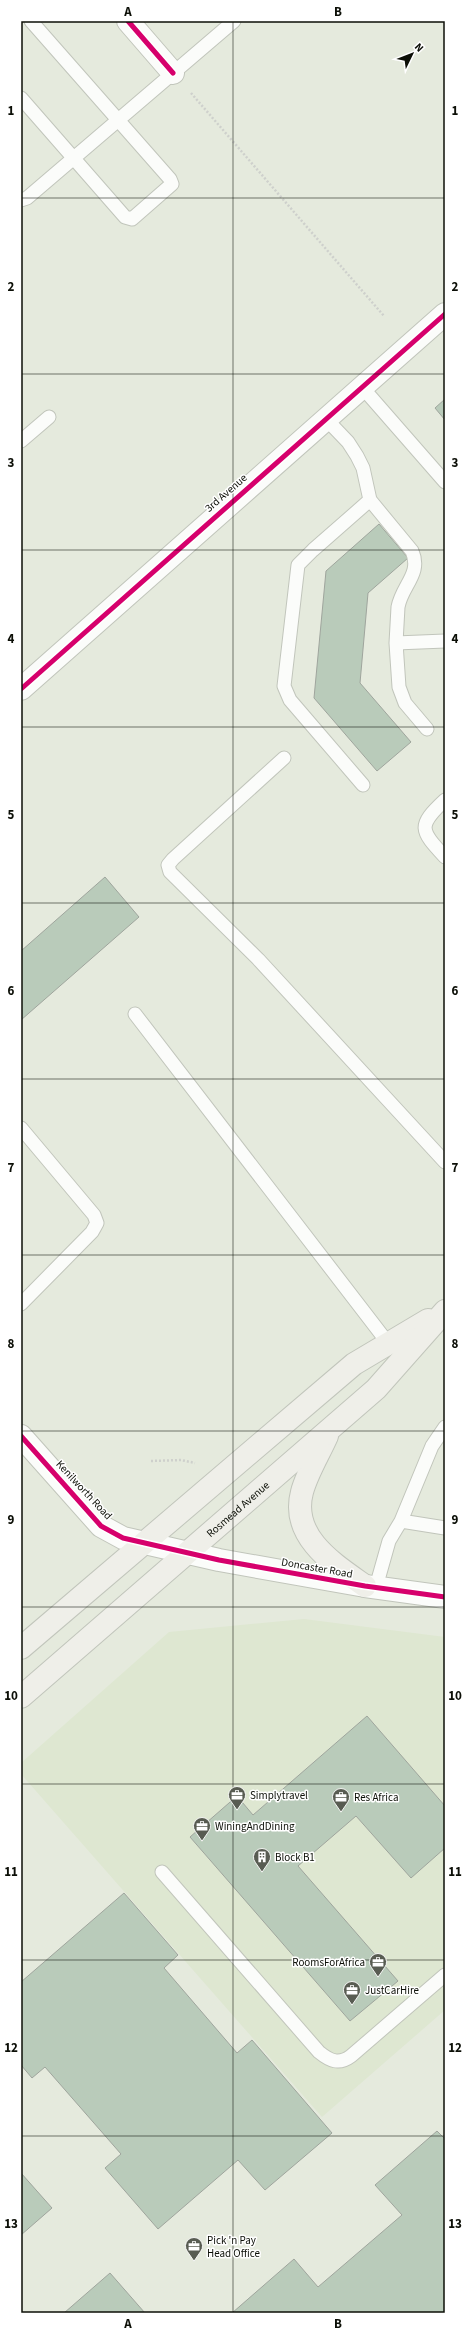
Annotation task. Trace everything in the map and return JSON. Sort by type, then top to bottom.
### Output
[{"type":"main road","name":"Rosmead Avenue","points":[[21,1648],[354,1364],[445,1311]]},
{"type":"main road","name":"Rosmead Avenue","points":[[21,1697],[376,1389],[445,1311]]},
{"type":"main road","points":[[330,1429],[302,1491],[300,1515],[311,1541],[328,1560],[370,1587]]},
{"type":"street","points":[[128,21],[173,73]]},
{"type":"street","name":"3rd Avenue","points":[[25,677],[443,318]]},
{"type":"street","name":"Kenilworth Road","points":[[21,1436],[101,1526],[123,1538],[186,1554]]},
{"type":"street","name":"Doncaster Road","points":[[186,1554],[370,1587],[445,1597]]},
{"type":"lane","points":[[21,98],[124,216],[129,219],[172,184],[170,179],[119,120],[31,21]]},
{"type":"lane","points":[[21,200],[27,198],[74,159],[234,21]]},
{"type":"lane","points":[[362,387],[445,482]]},
{"type":"lane","points":[[21,441],[48,417]]},
{"type":"lane","points":[[326,419],[348,442],[358,456],[363,468],[370,500],[412,551],[415,559],[416,567],[400,598],[396,643],[398,687],[405,703],[427,729]]},
{"type":"lane","points":[[363,785],[290,700],[284,686],[298,565],[370,500]]},
{"type":"lane","points":[[396,643],[445,641]]},
{"type":"lane","points":[[284,758],[173,859],[168,865],[170,872],[258,959],[445,1162]]},
{"type":"lane","points":[[445,800],[427,817],[425,822],[428,837],[445,857]]},
{"type":"lane","points":[[135,1014],[388,1343]]},
{"type":"lane","points":[[21,1128],[94,1215],[97,1223],[92,1232],[21,1304]]},
{"type":"lane","points":[[370,1587],[389,1541],[401,1521],[432,1446],[445,1427]]},
{"type":"lane","points":[[401,1521],[445,1528]]},
{"type":"lane","points":[[162,1872],[319,2052],[335,2062],[344,2062],[445,1975]]},
{"type":"path","points":[[173,73],[384,316]]},
{"type":"path","points":[[151,1461],[181,1460],[197,1463]]},
{"type":"shaded area","points":[[304,1619],[445,1637],[445,2010],[322,2117],[21,1774],[21,1763],[169,1632]]},
{"type":"building","points":[[445,399],[445,420],[435,408]]},
{"type":"building","points":[[379,524],[408,558],[368,593],[360,683],[411,742],[377,771],[314,698],[326,571]]},
{"type":"building","points":[[105,877],[139,917],[21,1020],[21,951]]},
{"type":"building","name":"Block B1","points":[[367,1716],[445,1806],[445,1848],[411,1878],[356,1816],[298,1866],[398,1981],[350,2021],[190,1837],[237,1796],[253,1815]]},
{"type":"building","points":[[124,1893],[178,1955],[164,1968],[237,2053],[252,2040],[332,2133],[265,2190],[238,2160],[158,2229],[105,2168],[121,2154],[45,2067],[32,2078],[21,2065],[21,1982]]},
{"type":"building","points":[[437,2131],[445,2139],[445,2313],[232,2313],[294,2259],[318,2287],[402,2215],[375,2185]]},
{"type":"building","points":[[21,2173],[52,2208],[21,2235]]},
{"type":"building","points":[[110,2273],[145,2313],[64,2313]]},
{"type":"cycle path","points":[[128,21],[173,73]]},
{"type":"cycle path","points":[[21,689],[445,314]]},
{"type":"cycle path","points":[[21,1436],[101,1526],[123,1538],[219,1560],[365,1586],[445,1597]]},
{"type":"place","name":"Simplytravel","points":[[237,1810]]},
{"type":"place","name":"Res Africa","points":[[341,1812]]},
{"type":"place","name":"WiningAndDining","points":[[202,1841]]},
{"type":"place","name":"Block B1","points":[[262,1872]]},
{"type":"place","name":"RoomsForAfrica","points":[[378,1977]]},
{"type":"place","name":"JustCarHire","points":[[352,2005]]},
{"type":"place","name":"Pick 'n Pay Head Office","points":[[194,2261]]}]
